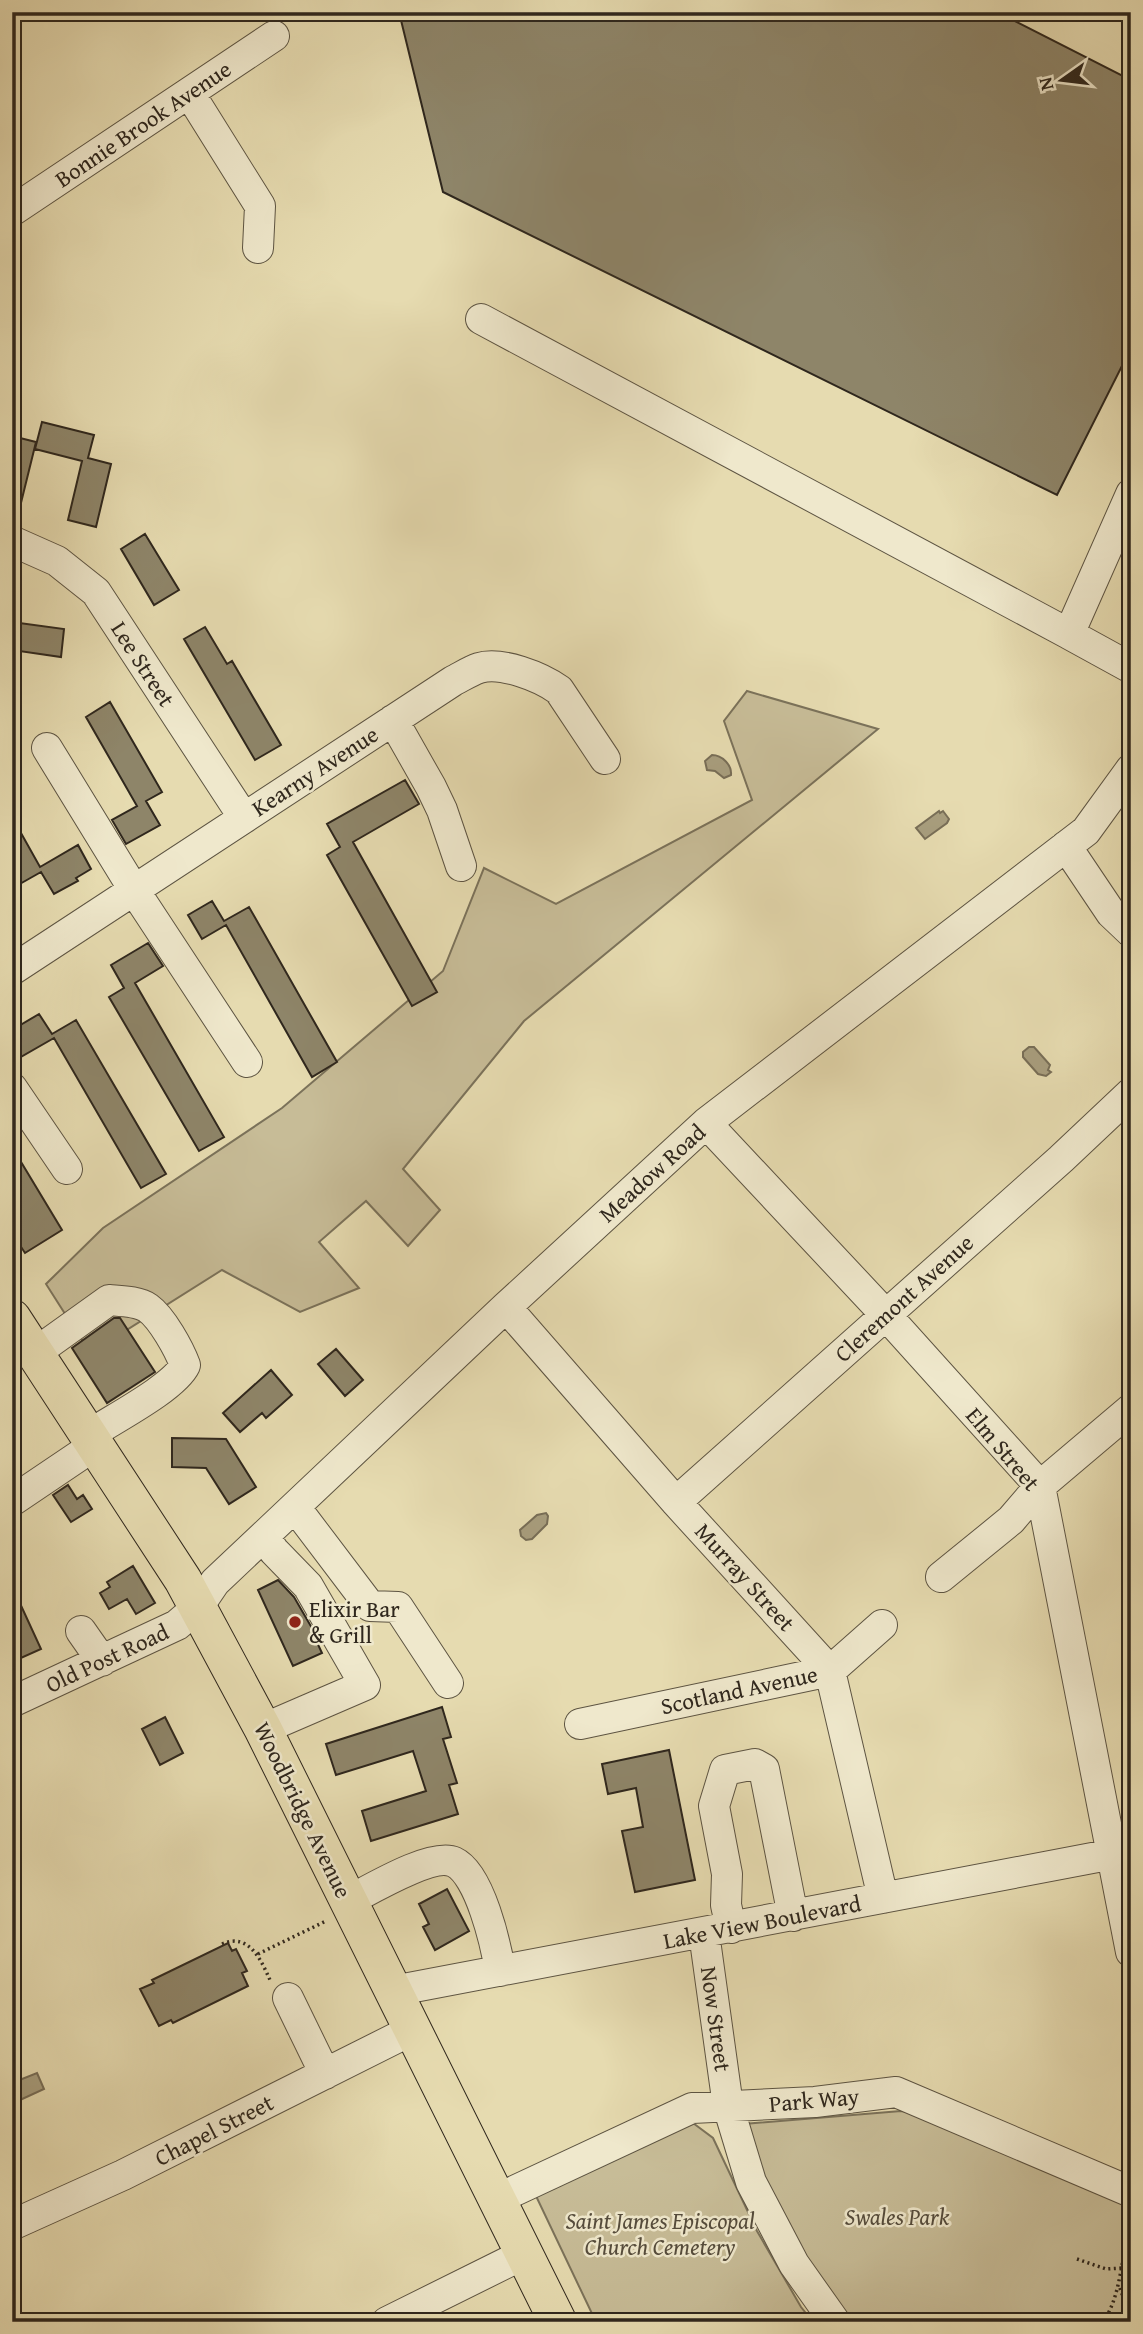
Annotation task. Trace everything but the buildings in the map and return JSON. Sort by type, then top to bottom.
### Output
[{"type":"main road","name":"Woodbridge Avenue","points":[[12,1318],[198,1607],[263,1729],[337,1911],[393,1991],[558,2322]]},
{"type":"street","name":"Bonnie Brook Avenue","points":[[12,211],[274,36]]},
{"type":"street","points":[[190,94],[260,206],[257,248]]},
{"type":"street","points":[[481,319],[1131,668]]},
{"type":"street","points":[[1069,634],[1131,494]]},
{"type":"street","name":"Lee Street","points":[[12,541],[57,561],[96,592],[244,818]]},
{"type":"street","name":"Kearny Avenue","points":[[12,970],[453,681],[479,668],[491,666],[526,673],[549,682],[559,690],[605,760]]},
{"type":"street","points":[[393,720],[442,810],[461,866]]},
{"type":"street","points":[[47,748],[134,890],[247,1062]]},
{"type":"street","name":"Meadow Road","points":[[198,1607],[215,1582],[706,1122],[1086,831],[1131,769]]},
{"type":"street","points":[[1066,846],[1111,913],[1131,932]]},
{"type":"street","points":[[12,1088],[67,1169]]},
{"type":"street","name":"Cleremont Avenue","points":[[676,1502],[1061,1159],[1131,1093]]},
{"type":"street","name":"Elm Street","points":[[706,1122],[1040,1486],[1121,1852],[1131,1952]]},
{"type":"street","points":[[12,1501],[185,1365],[179,1347],[149,1308],[141,1304],[109,1300],[35,1353]]},
{"type":"street","name":"Murray Street","points":[[506,1307],[676,1502],[830,1671],[883,1898]]},
{"type":"street","points":[[941,1577],[1011,1520],[1040,1486],[1131,1409]]},
{"type":"street","points":[[295,1507],[369,1606],[398,1607],[448,1683]]},
{"type":"street","points":[[263,1729],[365,1685],[308,1586],[274,1551],[264,1536]]},
{"type":"street","name":"Old Post Road","points":[[12,1702],[177,1625],[198,1607]]},
{"type":"street","name":"Scotland Avenue","points":[[580,1724],[830,1671],[882,1625]]},
{"type":"street","points":[[81,1631],[102,1661]]},
{"type":"street","name":"Now Street","points":[[793,1916],[764,1769],[755,1764],[725,1770],[715,1805],[727,1874],[726,1905],[718,1931],[728,2106],[751,2182],[794,2263],[835,2322]]},
{"type":"street","name":"Lake View Boulevard","points":[[393,1991],[1121,1852]]},
{"type":"street","points":[[337,1911],[419,1866],[454,1862],[466,1874],[479,1895],[490,1922],[500,1971]]},
{"type":"street","points":[[279,1989],[325,2074]]},
{"type":"street","name":"Chapel Street","points":[[12,2225],[123,2175],[412,2030]]},
{"type":"street","name":"Park Way","points":[[497,2199],[692,2108],[815,2102],[896,2092],[1131,2192]]},
{"type":"street","points":[[387,2322],[524,2254]]},
{"type":"path","points":[[258,1954],[337,1911]]},
{"type":"path","points":[[222,1944],[229,1941],[252,1947],[279,1989]]},
{"type":"path","points":[[1103,2322],[1119,2286],[1131,2231]]},
{"type":"path","points":[[1077,2259],[1106,2269],[1122,2268]]},
{"type":"path","points":[[1119,2286],[1122,2294],[1131,2301]]},
{"type":"green space","points":[[747,691],[878,729],[524,1021],[403,1169],[440,1210],[408,1246],[366,1201],[319,1242],[359,1288],[300,1312],[222,1270],[90,1353],[46,1284],[103,1228],[282,1108],[443,971],[484,868],[556,904],[752,800],[724,721]]},
{"type":"green space","name":"Swales Park","points":[[901,2111],[917,2113],[1131,2203],[1131,2322],[849,2322],[777,2219],[744,2124]]},
{"type":"green space","name":"Saint James Episcopal Church Cemetery","points":[[693,2123],[713,2138],[757,2231],[801,2307],[813,2322],[596,2322],[536,2196]]},
{"type":"shaded area","points":[[712,755],[726,761],[731,775],[724,778],[715,771],[707,770],[705,761]]},
{"type":"shaded area","points":[[939,811],[943,811],[949,819],[947,823],[925,839],[916,828]]},
{"type":"shaded area","points":[[1034,1047],[1050,1065],[1048,1070],[1051,1072],[1046,1076],[1038,1074],[1023,1057],[1023,1052]]},
{"type":"shaded area","points":[[546,1513],[547,1524],[532,1539],[526,1540],[521,1536],[520,1530],[537,1515]]},
{"type":"shaded area","points":[[37,2073],[44,2089],[20,2100],[20,2103],[12,2103],[12,2083]]},
{"type":"place","name":"Elixir Bar & Grill","points":[[295,1622]]}]
